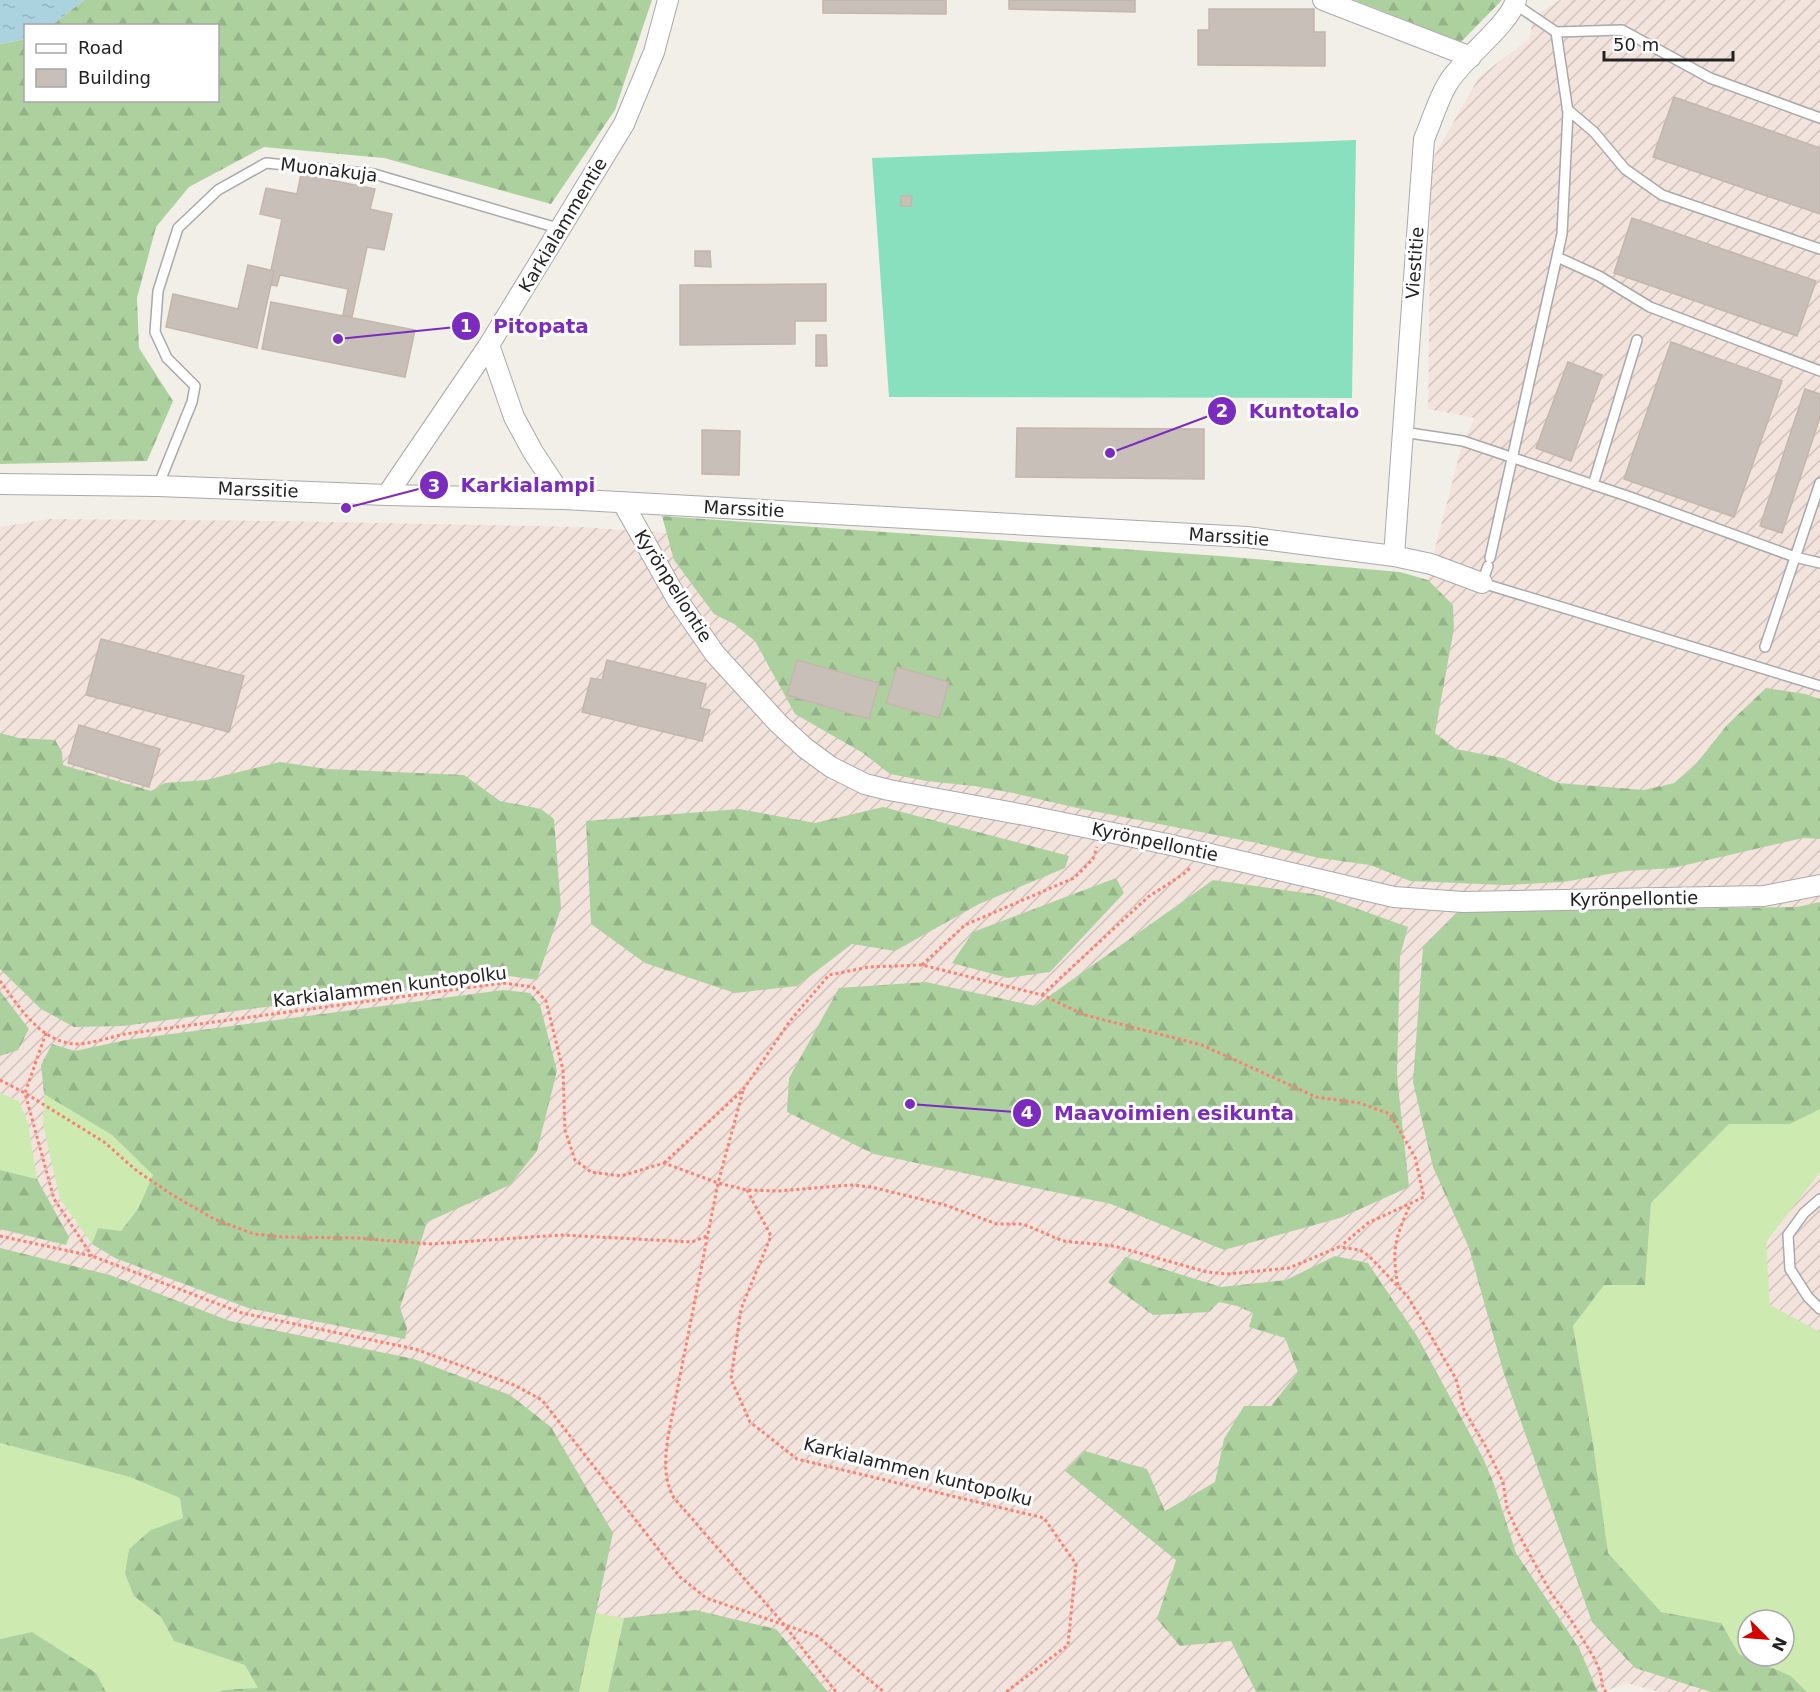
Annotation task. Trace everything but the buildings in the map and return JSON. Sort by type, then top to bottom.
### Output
[{"type":"street","name":"Karkialammentie","points":[[387,495],[489,345],[624,124],[654,52],[668,0]]},
{"type":"street","points":[[1323,0],[1471,57]]},
{"type":"street","name":"Viestitie","points":[[1394,556],[1424,139],[1448,82],[1515,2]]},
{"type":"street","points":[[489,345],[514,417],[533,452],[564,499]]},
{"type":"street","name":"Marssitie","points":[[0,484],[158,486],[564,499],[1247,537],[1394,556],[1431,564],[1486,569]]},
{"type":"street","name":"Kyrönpellontie","points":[[623,503],[677,599],[715,654],[778,723],[805,748],[831,767],[865,784],[1102,830],[1394,897],[1463,902],[1764,896],[1820,885]]},
{"type":"lane","points":[[1515,2],[1556,33],[1622,30],[1710,78],[1820,118]]},
{"type":"lane","points":[[1556,33],[1567,109],[1562,234],[1502,509],[1486,569],[1820,686]]},
{"type":"lane","points":[[1567,109],[1594,132],[1625,169],[1662,195],[1820,249]]},
{"type":"lane","name":"Muonakuja","points":[[158,486],[192,402],[195,386],[167,358],[155,332],[158,291],[178,228],[218,190],[266,163],[374,174],[561,229]]},
{"type":"lane","points":[[1557,257],[1599,276],[1650,307],[1820,371]]},
{"type":"lane","points":[[1593,484],[1637,340]]},
{"type":"lane","points":[[1403,432],[1463,441],[1593,484],[1795,557],[1820,563]]},
{"type":"lane","points":[[1765,647],[1820,483]]},
{"type":"lane","points":[[1820,1199],[1804,1213],[1788,1235],[1790,1269],[1808,1297],[1820,1309]]},
{"type":"path","points":[[922,965],[964,925],[1074,878],[1093,859],[1102,830]]},
{"type":"path","points":[[1042,995],[1148,897],[1185,873],[1204,852]]},
{"type":"path","points":[[922,965],[1042,995],[1085,1015],[1202,1044],[1317,1097],[1360,1103],[1390,1114],[1415,1157],[1424,1197],[1368,1223],[1339,1247],[1289,1268],[1228,1274],[1207,1272],[1114,1246],[1063,1241],[1023,1224],[997,1224],[945,1205],[871,1187],[851,1185],[777,1191],[747,1190],[718,1183],[664,1163],[743,1090],[790,1021],[830,975],[869,967],[922,965]]},
{"type":"path","name":"Karkialammen kuntopolku","points":[[0,981],[33,1024],[55,1039],[75,1044],[125,1034],[502,983],[533,987],[546,1001],[552,1021],[563,1070],[564,1130],[575,1160],[591,1172],[621,1176],[664,1163]]},
{"type":"path","points":[[46,1033],[25,1093],[54,1199],[92,1256]]},
{"type":"path","points":[[0,1080],[104,1142],[137,1171],[171,1194],[214,1219],[254,1234],[282,1237],[356,1238],[429,1244],[561,1234],[692,1242],[707,1236]]},
{"type":"path","points":[[743,1090],[718,1183],[664,1461],[668,1486],[674,1498],[782,1622],[836,1692]]},
{"type":"path","name":"Karkialammen kuntopolku","points":[[747,1190],[771,1236],[741,1309],[731,1379],[750,1422],[797,1459],[1044,1518],[1076,1564],[1068,1645],[1006,1692]]},
{"type":"path","points":[[1399,1287],[1394,1263],[1396,1234],[1411,1203]]},
{"type":"path","points":[[0,1236],[92,1256],[242,1313],[415,1349],[514,1385],[542,1400],[680,1577],[706,1598],[782,1622],[817,1636],[885,1692]]},
{"type":"path","points":[[1339,1247],[1360,1250],[1370,1256],[1399,1287],[1456,1379],[1464,1410],[1503,1482],[1507,1508],[1518,1533],[1551,1593],[1593,1656],[1606,1692]]},
{"type":"shaded area","points":[[1560,0],[1820,0],[1820,1692],[1659,1692],[1626,1683],[1603,1692],[0,1692],[0,527],[49,519],[581,527],[1408,587],[1428,580],[1463,441],[1475,418],[1428,409],[1431,162],[1479,77],[1529,39],[1534,16]]},
{"type":"green space","points":[[84,0],[652,0],[615,110],[551,204],[384,158],[264,147],[189,187],[156,227],[137,298],[139,348],[173,401],[147,461],[0,464],[0,44],[24,39],[24,102],[219,102],[219,24],[53,24]]},
{"type":"green space","points":[[1354,0],[1502,0],[1461,42]]},
{"type":"green space","points":[[1356,140],[1352,398],[889,397],[872,158]]},
{"type":"green space","points":[[662,516],[1220,556],[1400,572],[1428,580],[1453,605],[1454,628],[1435,733],[1456,749],[1503,758],[1558,783],[1644,790],[1674,783],[1696,764],[1727,725],[1766,688],[1805,694],[1820,699],[1820,839],[1803,838],[1673,868],[1626,871],[1563,882],[1504,885],[1410,881],[1370,865],[1319,858],[1013,793],[890,774],[863,753],[795,714],[755,641],[734,624],[714,614],[674,560]]},
{"type":"green space","points":[[0,733],[19,738],[55,740],[62,752],[63,765],[151,791],[165,783],[206,780],[280,762],[327,769],[464,775],[500,801],[541,809],[554,819],[561,908],[537,980],[503,975],[123,1026],[74,1027],[41,1009],[0,969]]},
{"type":"green space","points":[[883,807],[1069,856],[1065,868],[979,904],[895,951],[852,944],[797,986],[735,993],[645,963],[591,924],[586,821],[739,809],[815,823]]},
{"type":"green space","points":[[1116,878],[1124,893],[1050,972],[1008,978],[952,963],[973,932]]},
{"type":"green space","points":[[1213,880],[1319,895],[1408,927],[1400,956],[1397,1076],[1409,1187],[1340,1218],[1224,1250],[1111,1204],[874,1154],[787,1112],[789,1078],[839,988],[926,982],[1035,1006]]},
{"type":"green space","points":[[1820,902],[1820,1109],[1790,1124],[1729,1124],[1651,1203],[1645,1285],[1604,1285],[1573,1326],[1593,1443],[1608,1553],[1661,1612],[1721,1623],[1736,1649],[1736,1668],[1772,1668],[1791,1676],[1807,1692],[1711,1692],[1635,1668],[1592,1622],[1504,1374],[1469,1248],[1433,1167],[1413,1082],[1423,947],[1458,912],[1797,907]]},
{"type":"green space","points":[[503,990],[530,993],[540,1005],[557,1071],[537,1151],[510,1185],[427,1222],[400,1308],[407,1328],[405,1339],[248,1308],[115,1258],[92,1244],[98,1228],[121,1231],[138,1209],[153,1175],[112,1135],[44,1094],[41,1065],[52,1044],[75,1051],[126,1040]]},
{"type":"green space","points":[[0,991],[29,1029],[18,1050],[0,1056]]},
{"type":"green space","points":[[0,1093],[19,1101],[28,1123],[37,1179],[0,1170]]},
{"type":"green space","points":[[44,1094],[112,1135],[153,1175],[138,1209],[121,1231],[98,1228],[92,1244],[60,1199],[43,1125]]},
{"type":"green space","points":[[1820,1109],[1820,1172],[1766,1242],[1770,1305],[1820,1332],[1820,1692],[1807,1692],[1791,1676],[1772,1668],[1796,1668],[1796,1608],[1736,1608],[1736,1649],[1721,1623],[1661,1612],[1608,1553],[1593,1443],[1573,1326],[1604,1285],[1645,1285],[1651,1203],[1729,1124],[1790,1124]]},
{"type":"green space","points":[[0,1170],[37,1179],[69,1237],[66,1245],[0,1229]]},
{"type":"green space","points":[[0,1248],[110,1275],[230,1321],[414,1359],[510,1395],[551,1427],[613,1533],[579,1692],[219,1692],[258,1688],[245,1665],[174,1641],[161,1617],[134,1596],[125,1574],[129,1549],[151,1530],[183,1518],[180,1498],[130,1477],[0,1443]]},
{"type":"green space","points":[[1335,1256],[1368,1263],[1417,1336],[1483,1458],[1494,1484],[1516,1553],[1579,1648],[1598,1692],[1256,1692],[1231,1641],[1180,1646],[1157,1619],[1176,1560],[1065,1471],[1085,1451],[1147,1469],[1165,1511],[1215,1482],[1224,1439],[1244,1406],[1271,1406],[1298,1372],[1285,1338],[1249,1327],[1253,1313],[1237,1306],[1219,1302],[1209,1312],[1153,1315],[1108,1282],[1125,1257],[1221,1287],[1286,1280]]},
{"type":"green space","points":[[0,1443],[130,1477],[180,1498],[183,1518],[151,1530],[125,1574],[134,1596],[161,1617],[174,1641],[245,1665],[258,1688],[219,1692],[106,1692],[96,1673],[32,1632],[0,1639]]},
{"type":"green space","points":[[695,1610],[776,1629],[828,1692],[608,1692],[624,1618]]},
{"type":"green space","points":[[596,1613],[624,1618],[608,1692],[579,1692]]},
{"type":"green space","points":[[32,1632],[96,1673],[106,1692],[0,1692],[0,1639]]},
{"type":"water","points":[[0,0],[84,0],[53,24],[24,24],[24,39],[0,44]]},
{"type":"place","name":"Pitopata","points":[[338,339]]},
{"type":"place","name":"Kuntotalo","points":[[1110,453]]},
{"type":"place","name":"Karkialampi","points":[[346,508]]},
{"type":"place","name":"Maavoimien esikunta","points":[[910,1104]]}]
